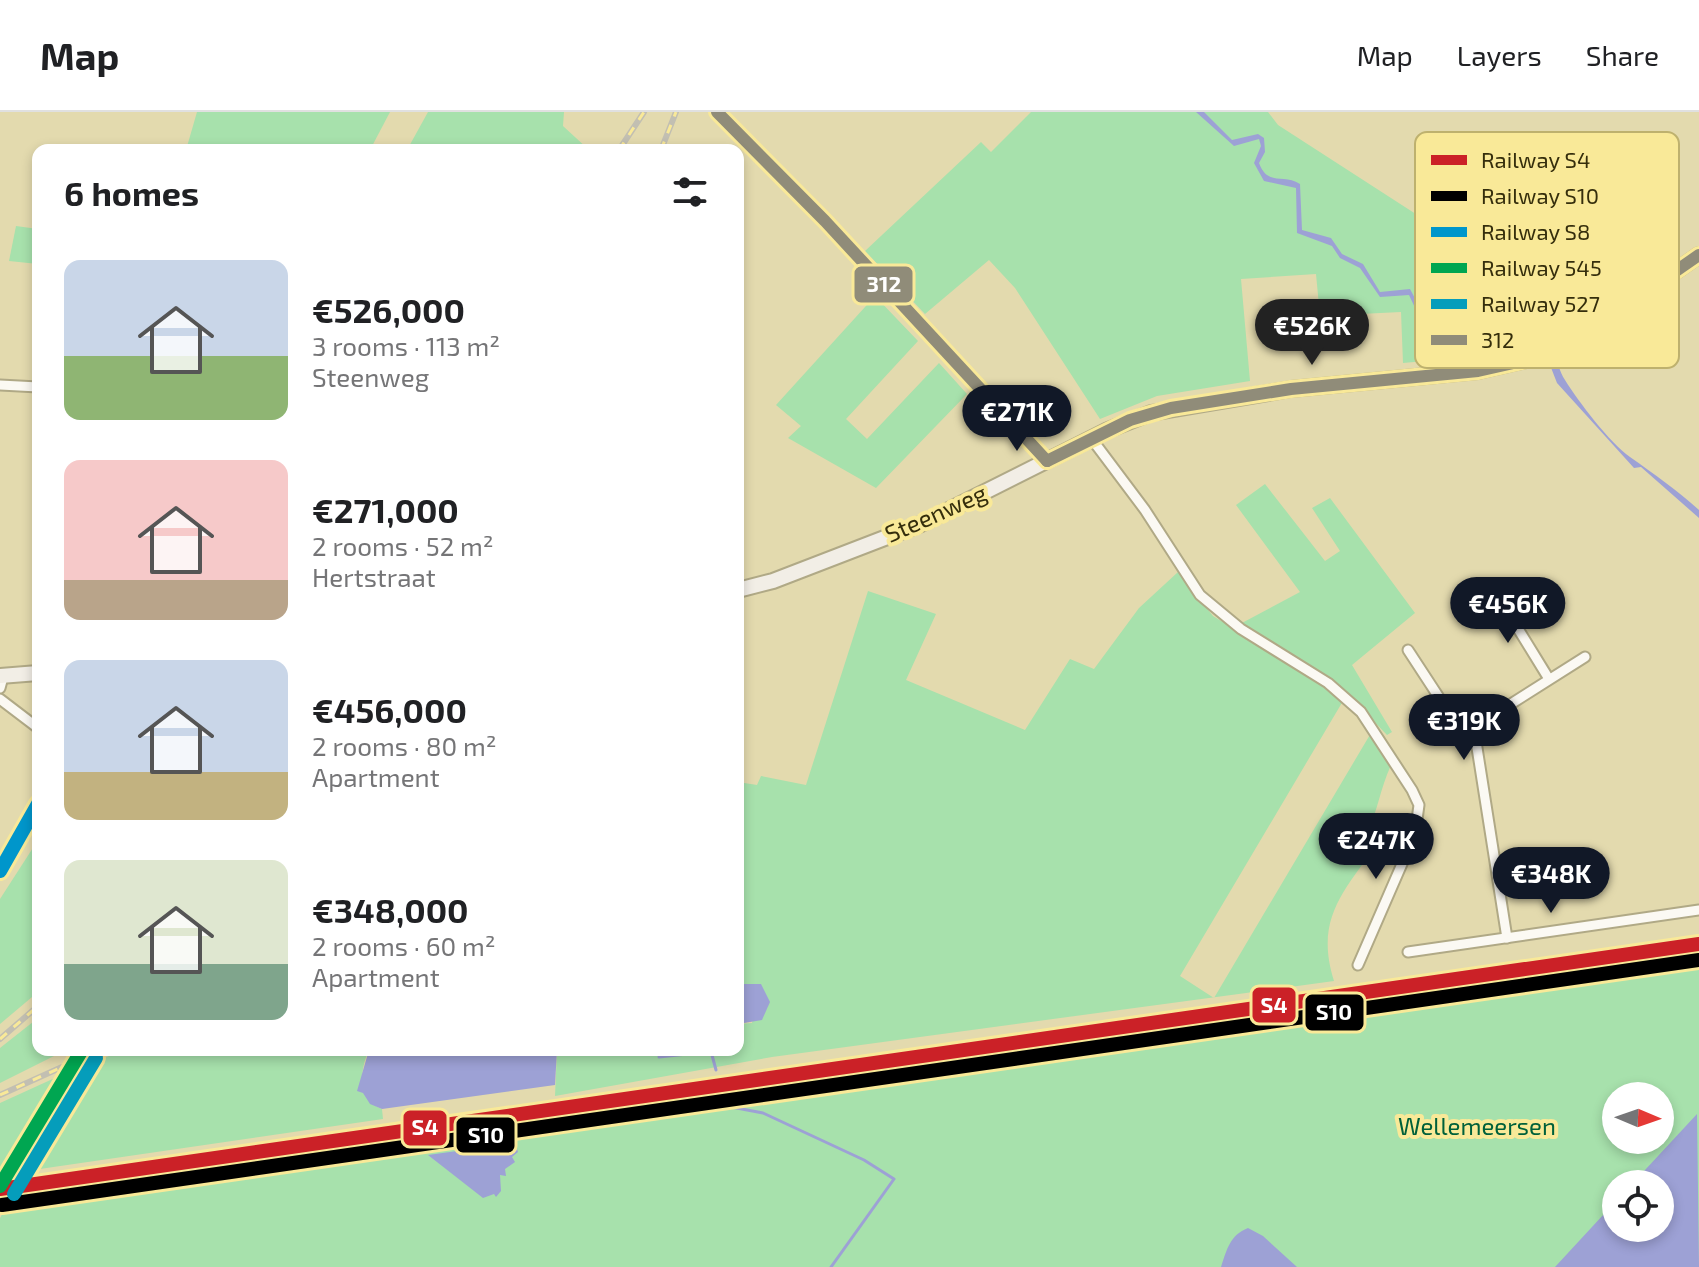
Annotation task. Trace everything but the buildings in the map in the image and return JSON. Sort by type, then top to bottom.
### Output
[{"type":"main road","name":"Steenweg","points":[[1679,269],[1699,255]]},
{"type":"main road","name":"Steenweg","points":[[744,588],[773,581],[921,524],[1130,420],[1171,408],[1291,389],[1489,368]]},
{"type":"main road","points":[[1,680],[32,674]]},
{"type":"street","points":[[717,112],[816,211],[1047,461]]},
{"type":"street","points":[[0,385],[32,387]]},
{"type":"street","points":[[1091,438],[1145,510],[1200,595],[1241,629],[1328,683],[1361,712],[1412,790],[1419,805],[1415,834],[1358,965]]},
{"type":"street","points":[[1496,593],[1549,679]]},
{"type":"street","points":[[1408,650],[1459,728],[1475,735]]},
{"type":"street","points":[[1507,938],[1475,735],[1484,721],[1585,657]]},
{"type":"street","points":[[0,699],[32,723]]},
{"type":"street","points":[[1408,952],[1699,910]]},
{"type":"green space","points":[[197,112],[390,112],[373,144],[188,144]]},
{"type":"green space","points":[[428,112],[564,112],[563,126],[583,144],[410,144]]},
{"type":"green space","points":[[1031,112],[1268,112],[1278,125],[1415,213],[1415,362],[1403,363],[1401,312],[1320,316],[1316,274],[1241,279],[1250,381],[1157,396],[1100,419],[1015,288],[989,260],[925,314],[865,251],[981,142],[991,152]]},
{"type":"green space","points":[[16,226],[32,228],[32,263],[9,261]]},
{"type":"green space","points":[[875,296],[918,341],[846,419],[867,439],[939,363],[967,394],[876,488],[788,438],[801,426],[776,405]]},
{"type":"green space","points":[[1265,484],[1325,561],[1340,551],[1312,508],[1330,498],[1415,613],[1352,665],[1392,732],[1387,735],[1338,684],[1240,624],[1300,592],[1236,505]]},
{"type":"green space","points":[[1178,572],[1213,616],[1311,676],[1343,701],[1180,976],[1213,997],[772,1057],[555,1096],[557,1056],[744,1056],[744,1024],[752,1023],[761,984],[744,984],[744,783],[757,785],[761,776],[806,785],[868,591],[936,614],[906,680],[1025,730],[1070,659],[1094,669],[1139,608]]},
{"type":"green space","points":[[1371,733],[1391,765],[1366,835],[1379,841],[1345,890],[1330,922],[1329,959],[1334,981],[1214,997]]},
{"type":"green space","points":[[32,849],[32,997],[0,1024],[0,899]]},
{"type":"green space","name":"Wellemeersen","points":[[1699,951],[1699,1267],[0,1267],[0,1218],[11,1199]]},
{"type":"green space","points":[[32,1023],[32,1056],[54,1056],[0,1083],[0,1048]]},
{"type":"green space","points":[[109,1056],[367,1056],[362,1076],[365,1092],[374,1105],[382,1109],[383,1119],[26,1171],[98,1061]]},
{"type":"green space","points":[[57,1077],[0,1175],[0,1103]]},
{"type":"water","points":[[1196,112],[1204,112],[1232,140],[1258,134],[1264,138],[1265,152],[1259,163],[1263,170],[1271,177],[1300,184],[1302,230],[1331,238],[1342,254],[1363,264],[1380,292],[1410,289],[1415,308],[1409,295],[1380,297],[1360,268],[1340,258],[1332,246],[1297,233],[1296,188],[1264,181],[1254,163],[1261,146],[1259,139],[1234,146]]},
{"type":"water","points":[[1551,368],[1560,368],[1578,399],[1613,442],[1699,510],[1699,518],[1641,467],[1634,468],[1557,383]]},
{"type":"water","points":[[744,984],[761,984],[770,1002],[762,1020],[744,1023]]},
{"type":"water","points":[[367,1056],[557,1056],[555,1085],[382,1109],[370,1104],[363,1093],[357,1091]]},
{"type":"water","points":[[1697,1114],[1699,1267],[1555,1267],[1602,1216],[1602,1242],[1674,1242],[1674,1170],[1645,1170],[1660,1154],[1674,1154],[1674,1139]]},
{"type":"water","points":[[515,1143],[518,1152],[512,1157],[515,1162],[505,1169],[506,1176],[500,1175],[501,1191],[496,1197],[494,1194],[483,1198],[428,1155]]},
{"type":"water","points":[[1248,1228],[1263,1236],[1297,1267],[1221,1267],[1233,1239]]},
{"type":"waterway","points":[[659,1057],[668,1056]]},
{"type":"waterway","points":[[712,1056],[716,1070]]},
{"type":"waterway","points":[[721,1105],[763,1113],[864,1160],[894,1179],[831,1267]]},
{"type":"railway","points":[[623,144],[644,112]]},
{"type":"railway","points":[[663,144],[676,112]]},
{"type":"railway","points":[[0,1039],[32,1011]]},
{"type":"railway","points":[[0,1095],[62,1067]]},
{"type":"rail line","name":"S8","points":[[0,871],[32,815]]},
{"type":"rail line","name":"S4","points":[[0,1189],[1699,944]]},
{"type":"rail line","name":"S10","points":[[2,1205],[1699,960]]},
{"type":"rail line","name":"545","points":[[0,1186],[78,1056]]},
{"type":"rail line","name":"527","points":[[14,1194],[96,1058]]},
{"type":"transit line","name":"312","points":[[717,112],[825,221],[1047,461]]},
{"type":"transit line","name":"312","points":[[1679,269],[1699,255]]},
{"type":"transit line","name":"312","points":[[1047,461],[1130,420],[1171,408],[1291,389],[1491,368]]}]
